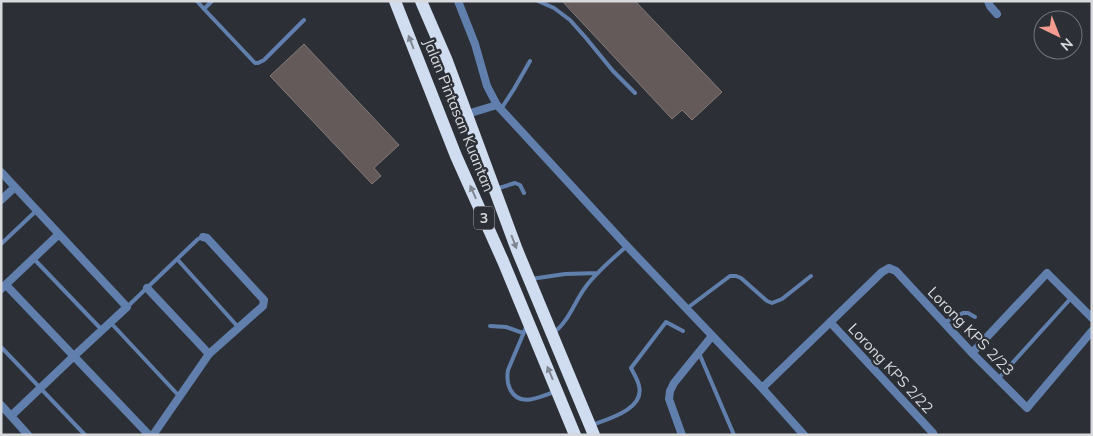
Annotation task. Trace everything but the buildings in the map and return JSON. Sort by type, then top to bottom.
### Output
[{"type":"highway","name":"Jalan Pintasan Kuantan","points":[[395,1],[456,156],[558,391],[575,435]]},
{"type":"highway","name":"Jalan Pintasan Kuantan","points":[[421,1],[447,61],[529,280],[592,430]]},
{"type":"street","points":[[458,1],[475,44],[487,86],[499,107],[804,435]]},
{"type":"street","points":[[988,1],[998,14]]},
{"type":"street","points":[[467,114],[499,107]]},
{"type":"street","points":[[1,172],[127,307],[11,416]]},
{"type":"street","points":[[1,200],[15,187]]},
{"type":"street","points":[[59,234],[4,287],[151,435],[209,354],[263,306],[264,300],[207,238],[203,237]]},
{"type":"street","name":"Lorong KPS 2/23","points":[[830,322],[882,272],[889,268],[896,272],[1027,408],[1092,331]]},
{"type":"street","points":[[972,353],[1047,273],[1092,318]]},
{"type":"street","points":[[147,288],[209,354]]},
{"type":"street","points":[[762,388],[830,322]]},
{"type":"street","name":"Lorong KPS 2/22","points":[[830,322],[932,433]]},
{"type":"street","points":[[682,435],[669,399],[670,391],[674,383],[712,336]]},
{"type":"street","points":[[1,405],[28,435]]},
{"type":"lane","points":[[197,1],[258,64],[304,20]]},
{"type":"lane","points":[[204,9],[212,1]]},
{"type":"lane","points":[[538,1],[554,8],[570,20],[612,72],[636,93]]},
{"type":"lane","points":[[499,107],[514,89],[530,61]]},
{"type":"lane","points":[[494,189],[515,183],[520,185],[524,193]]},
{"type":"lane","points":[[1,244],[37,210]]},
{"type":"lane","points":[[127,307],[198,238],[203,237]]},
{"type":"lane","points":[[551,333],[560,328],[588,284],[627,246]]},
{"type":"lane","points":[[34,259],[102,330]]},
{"type":"lane","points":[[177,259],[238,328]]},
{"type":"lane","points":[[529,280],[565,274],[598,273]]},
{"type":"lane","points":[[686,309],[730,276],[741,278],[767,301],[772,303],[782,300],[811,276]]},
{"type":"lane","points":[[998,378],[1072,297]]},
{"type":"lane","points":[[944,323],[962,313],[975,317]]},
{"type":"lane","points":[[528,321],[507,375],[511,390],[520,400],[558,391]]},
{"type":"lane","points":[[110,322],[180,397]]},
{"type":"lane","points":[[592,430],[627,411],[638,400],[640,395],[639,386],[631,368],[666,322],[683,331]]},
{"type":"lane","points":[[490,326],[506,327],[523,333]]},
{"type":"lane","points":[[1,347],[85,435]]},
{"type":"lane","points":[[699,354],[734,435]]}]
